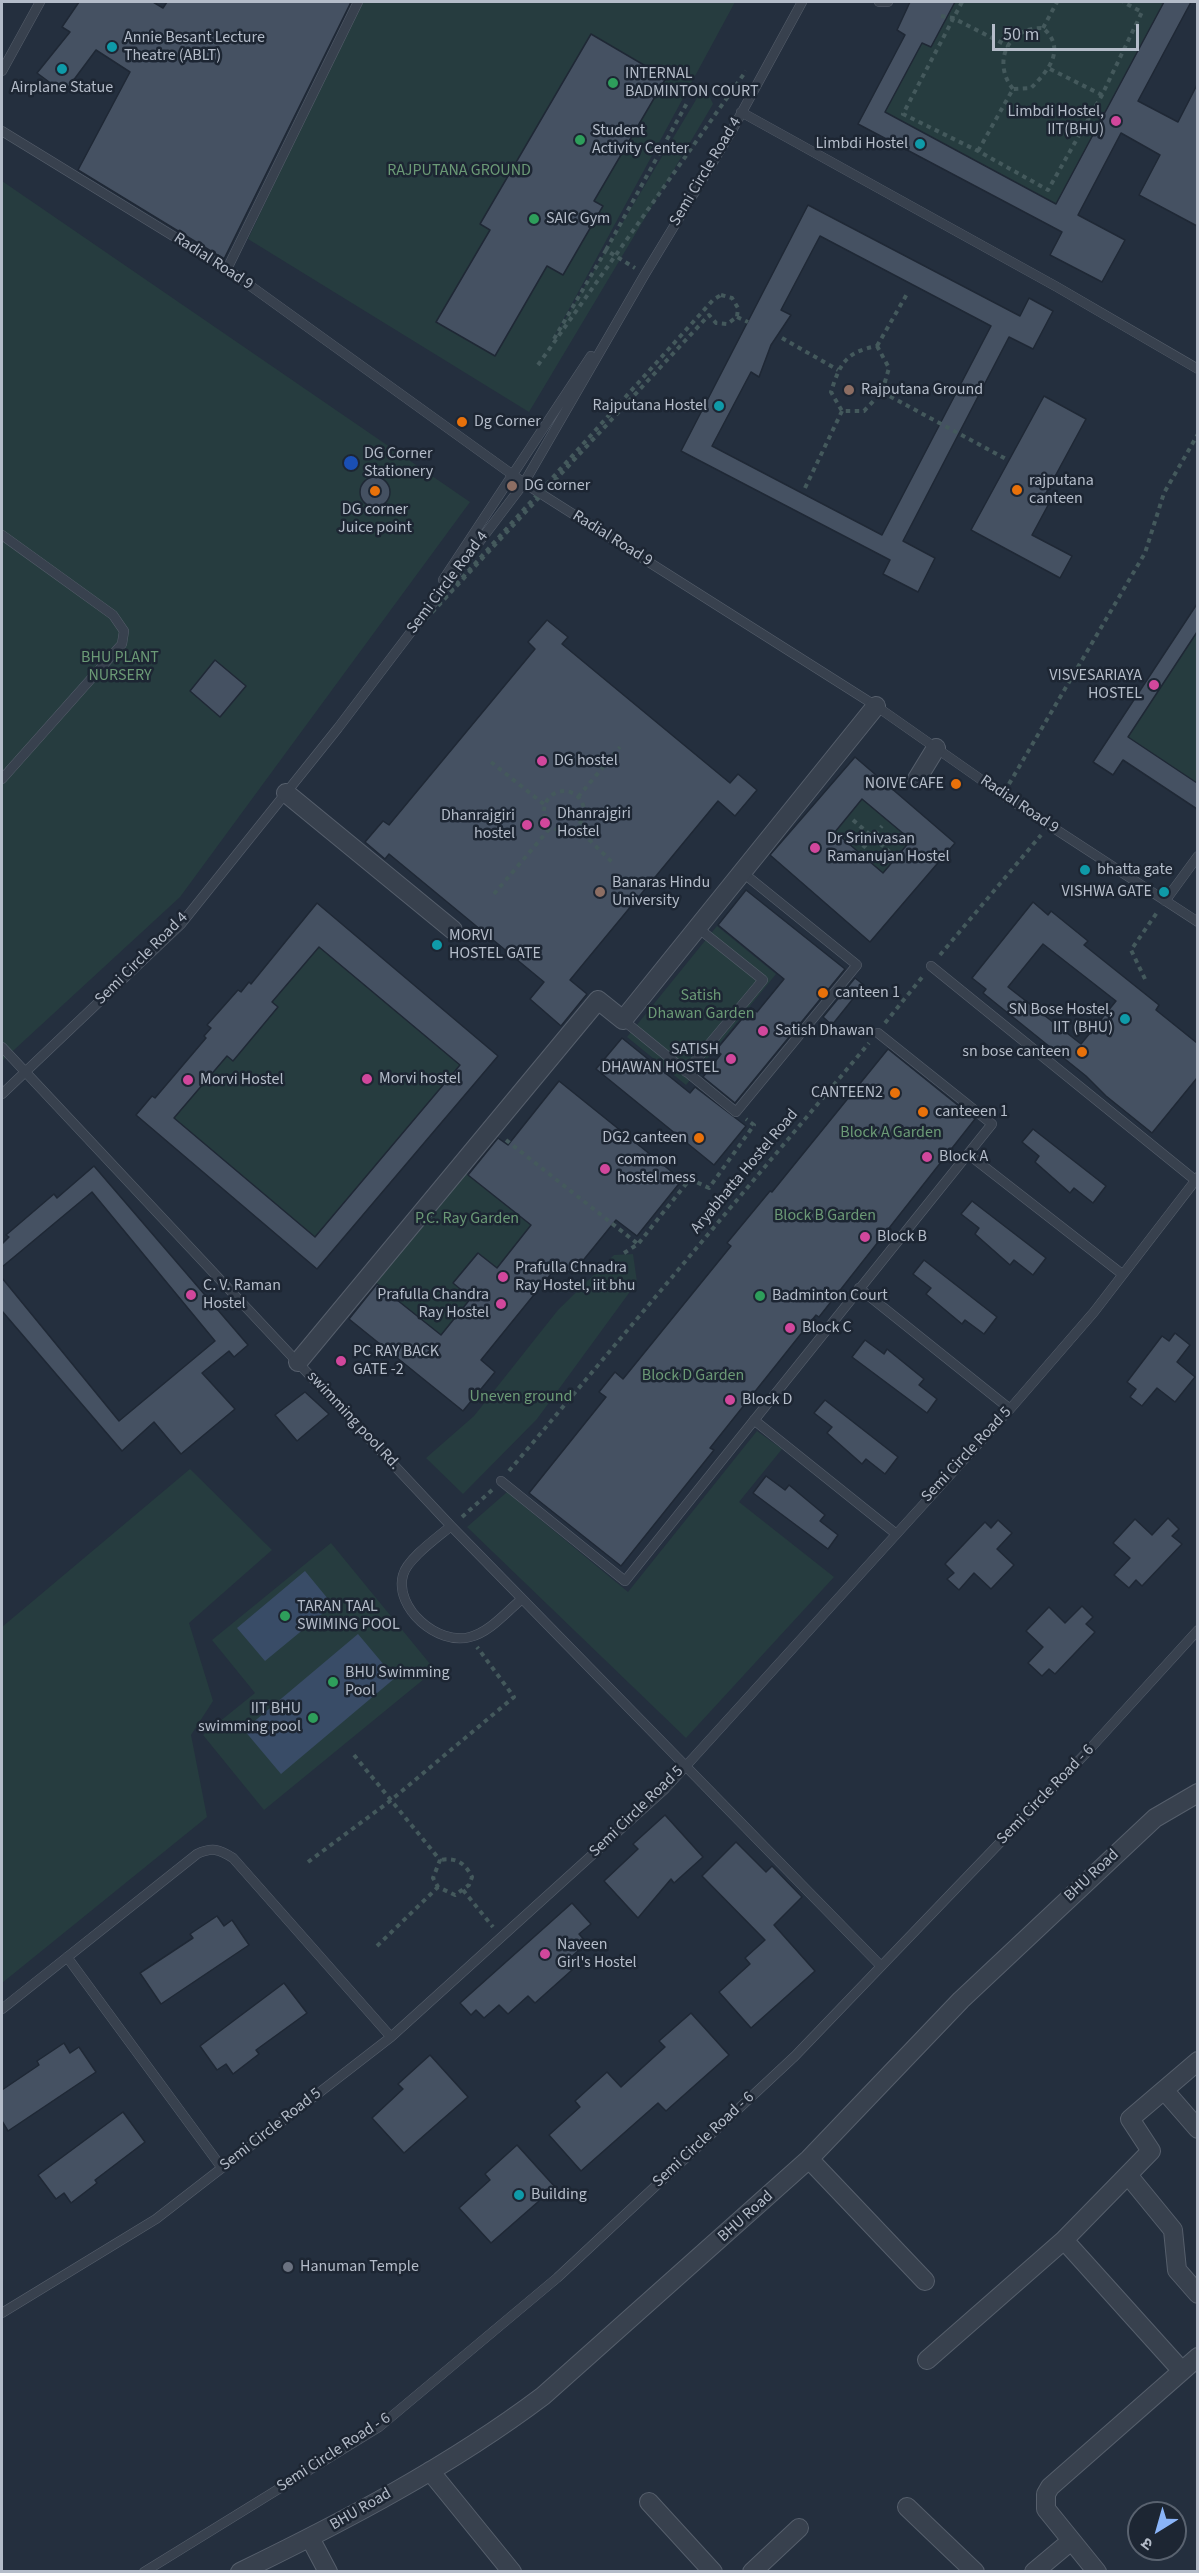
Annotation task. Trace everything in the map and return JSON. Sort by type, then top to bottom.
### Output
[{"type":"street","points":[[298,1362],[598,1000],[623,1020],[876,706]]},
{"type":"street","points":[[918,779],[936,748]]},
{"type":"street","points":[[286,793],[453,930]]},
{"type":"street","name":"BHU Road","points":[[240,2571],[310,2538],[430,2471],[503,2426],[543,2396],[809,2159],[986,1976],[1155,1818],[1197,1792]]},
{"type":"street","points":[[927,2360],[1064,2240],[1151,2151],[1130,2119],[1197,2061]]},
{"type":"street","points":[[1164,2090],[1197,2129]]},
{"type":"street","points":[[809,2159],[925,2281]]},
{"type":"street","points":[[1128,2175],[1173,2230],[1177,2270],[1197,2295]]},
{"type":"street","points":[[1064,2240],[1182,2371]]},
{"type":"street","points":[[1097,2571],[1046,2509],[1046,2493],[1197,2357]]},
{"type":"street","points":[[430,2471],[512,2571]]},
{"type":"street","points":[[649,2502],[713,2571]]},
{"type":"street","points":[[907,2507],[975,2571]]},
{"type":"street","points":[[752,2571],[799,2528]]},
{"type":"street","points":[[310,2538],[328,2571]]},
{"type":"street","points":[[1034,2571],[1071,2541]]},
{"type":"lane","points":[[2,71],[40,2]]},
{"type":"lane","points":[[227,269],[358,2]]},
{"type":"lane","name":"Semi Circle Road 4","points":[[2,1094],[181,924],[286,793],[524,483],[741,112],[802,2]]},
{"type":"lane","points":[[879,2],[888,2]]},
{"type":"lane","points":[[741,112],[1057,287],[1197,369]]},
{"type":"lane","name":"Radial Road 9","points":[[2,130],[227,269],[524,483],[876,706],[1003,795],[1197,922]]},
{"type":"lane","points":[[397,650],[645,274]]},
{"type":"lane","points":[[2,535],[113,615],[124,631],[122,644],[2,778]]},
{"type":"lane","points":[[1165,901],[1197,856]]},
{"type":"lane","points":[[623,1020],[736,1112],[857,965],[742,872]]},
{"type":"lane","points":[[686,1072],[763,980],[698,928]]},
{"type":"lane","points":[[931,966],[1196,1178]]},
{"type":"lane","points":[[501,1481],[625,1581],[992,1124],[878,1033]]},
{"type":"lane","name":"swimming pool Rd.","points":[[2,1047],[451,1526],[881,1966]]},
{"type":"lane","points":[[968,1154],[1122,1274]]},
{"type":"lane","name":"Semi Circle Road 5","points":[[2,2313],[156,2219],[392,2037],[665,1789],[1010,1409],[1094,1312],[1196,1178]]},
{"type":"lane","points":[[858,1288],[1010,1409]]},
{"type":"lane","points":[[754,1420],[895,1533]]},
{"type":"lane","points":[[451,1526],[416,1557],[403,1573],[401,1595],[414,1614],[434,1631],[454,1638],[470,1637],[487,1629],[522,1599]]},
{"type":"lane","name":"Semi Circle Road - 6","points":[[144,2571],[379,2427],[557,2278],[795,2056],[1087,1752],[1197,1630]]},
{"type":"lane","points":[[2,2009],[197,1854],[209,1848],[221,1850],[233,1858],[392,2037]]},
{"type":"lane","points":[[67,1957],[222,2168]]},
{"type":"path","points":[[962,2],[903,114],[978,151],[1048,190],[1101,95],[1142,12],[1123,2]]},
{"type":"path","points":[[1043,28],[1057,2]]},
{"type":"path","points":[[941,16],[953,18],[1008,46]]},
{"type":"path","points":[[1013,89],[1005,78],[1003,57],[1008,46],[1016,35],[1023,31],[1043,28]]},
{"type":"path","points":[[1013,89],[1031,88],[1050,69],[1054,45],[1050,35],[1043,28]]},
{"type":"path","points":[[687,103],[606,250],[538,365],[748,69]]},
{"type":"path","points":[[1050,69],[1101,95]]},
{"type":"path","points":[[978,151],[1013,89]]},
{"type":"path","points":[[606,250],[645,274]]},
{"type":"path","points":[[842,411],[831,392],[838,370],[848,357],[859,349],[877,345],[907,294]]},
{"type":"path","points":[[397,650],[713,300],[721,295],[732,298],[738,308],[737,317],[727,324],[716,322],[709,315],[540,493]]},
{"type":"path","points":[[737,317],[748,322]]},
{"type":"path","points":[[782,338],[838,370]]},
{"type":"path","points":[[842,411],[864,411],[882,392],[889,368],[877,345]]},
{"type":"path","points":[[882,392],[1006,459]]},
{"type":"path","points":[[805,488],[842,411]]},
{"type":"path","points":[[1003,795],[1145,554],[1164,493],[1197,434]]},
{"type":"path","points":[[578,797],[620,747]]},
{"type":"path","points":[[491,762],[545,805]]},
{"type":"path","points":[[561,791],[568,792],[578,797],[584,815],[576,827],[566,831],[551,827],[545,819],[545,805],[548,798],[561,791]]},
{"type":"path","points":[[853,820],[892,854]]},
{"type":"path","name":"Aryabhatta Hostel Road","points":[[451,1526],[484,1500],[501,1481],[878,1033],[1049,825]]},
{"type":"path","points":[[863,848],[882,826]]},
{"type":"path","points":[[494,894],[551,827]]},
{"type":"path","points":[[576,827],[613,863]]},
{"type":"path","points":[[1145,979],[1131,950],[1165,901]]},
{"type":"path","points":[[624,1253],[638,1244],[690,1179],[709,1188],[754,1125],[736,1112]]},
{"type":"path","points":[[491,1128],[638,1244]]},
{"type":"path","points":[[308,1862],[390,1802],[514,1697],[470,1637]]},
{"type":"path","points":[[354,1755],[390,1802],[440,1860]]},
{"type":"path","points":[[455,1859],[468,1869],[472,1877],[463,1890],[456,1895],[438,1887],[433,1878],[440,1860],[455,1859]]},
{"type":"path","points":[[377,1946],[438,1887]]},
{"type":"path","points":[[463,1890],[501,1937]]},
{"type":"green space","name":"RAJPUTANA GROUND","points":[[360,2],[735,2],[549,346],[697,98],[708,93],[713,104],[529,412],[248,239]]},
{"type":"green space","points":[[955,2],[1158,2],[1163,4],[1056,204],[885,112],[922,43],[931,47]]},
{"type":"green space","name":"BHU PLANT NURSERY","points":[[2,181],[470,502],[180,897],[2,1061]]},
{"type":"green space","points":[[1197,632],[1197,783],[1128,737]]},
{"type":"green space","points":[[862,799],[911,840],[900,853],[906,859],[893,861],[883,873],[835,832],[844,807],[851,812]]},
{"type":"green space","name":"Satish Dhawan Garden","points":[[717,926],[776,974],[686,1085],[627,1037]]},
{"type":"green space","name":"Morvi Hostel","points":[[319,947],[460,1065],[315,1237],[174,1118],[227,1056],[233,1060],[278,1007],[272,1002]]},
{"type":"green space","name":"P.C. Ray Garden","points":[[463,1171],[531,1225],[497,1268],[477,1253],[453,1282],[471,1298],[441,1335],[372,1280]]},
{"type":"green space","name":"Uneven ground","points":[[633,1254],[637,1282],[537,1419],[463,1494],[426,1458],[474,1416],[558,1310],[614,1255]]},
{"type":"green space","points":[[757,1431],[782,1449],[739,1502],[834,1577],[686,1738],[467,1527],[507,1492],[628,1592]]},
{"type":"green space","points":[[190,1469],[272,1550],[189,1623],[213,1701],[191,1735],[207,1817],[2,1983],[2,1627]]},
{"type":"green space","name":"BHU Swimming Pool","points":[[331,1543],[435,1670],[264,1810],[203,1735],[255,1693],[212,1640]]},
{"type":"water","name":"TARAN TAAL SWIMING POOL","points":[[305,1571],[333,1605],[265,1661],[237,1628]]},
{"type":"water","points":[[358,1634],[395,1678],[281,1774],[244,1730]]},
{"type":"building","points":[[79,2],[153,2],[163,8],[167,2],[351,2],[224,259],[78,170],[130,72],[96,50],[64,93],[37,73],[70,32],[62,27]]},
{"type":"building","name":"Limbdi Hostel","points":[[910,2],[955,2],[931,47],[922,43],[885,112],[1056,204],[1164,2],[1191,2],[1138,101],[1178,122],[1197,85],[1197,226],[1139,195],[1160,155],[1121,133],[1078,215],[1125,240],[1102,282],[1050,255],[1062,232],[858,124],[905,35],[897,30]]},
{"type":"building","name":"Student Activity Center","points":[[591,34],[666,78],[594,201],[603,206],[563,275],[547,266],[495,356],[436,322],[490,230],[480,224]]},
{"type":"building","name":"Rajputana Hostel","points":[[808,205],[1020,316],[1029,298],[1053,311],[1033,349],[1009,337],[903,541],[935,558],[918,592],[883,574],[890,560],[681,451]],"holes":[[[820,236],[991,326],[882,535],[712,446],[751,372],[759,377],[771,345],[791,315],[781,310]]]},
{"type":"building","name":"rajputana canteen","points":[[1044,396],[1086,419],[1046,493],[1053,496],[1032,535],[1072,556],[1060,578],[971,530]]},
{"type":"building","name":"DG corner Juice point","points":[[375,477],[386,481],[390,492],[386,503],[375,507],[364,503],[360,492],[364,481]]},
{"type":"building","name":"VISVESARIAYA HOSTEL","points":[[1197,604],[1197,632],[1128,737],[1197,783],[1197,809],[1123,760],[1113,775],[1093,762]]},
{"type":"building","name":"Dhanrajgiri Hostel","points":[[547,620],[568,637],[562,644],[730,783],[738,774],[757,790],[735,816],[718,801],[570,980],[587,994],[561,1026],[530,999],[544,982],[389,854],[385,859],[365,842],[383,821],[389,825],[535,649],[528,642]]},
{"type":"building","points":[[215,660],[246,686],[220,717],[190,691]]},
{"type":"building","name":"Dr Srinivasan Ramanujan Hostel","points":[[855,757],[955,843],[870,942],[770,855]],"holes":[[[862,799],[911,840],[883,873],[835,832]]]},
{"type":"building","points":[[746,890],[845,969],[735,1103],[703,1077],[721,1054],[716,1050],[751,1008],[757,1012],[784,979],[718,925]]},
{"type":"building","name":"SN Bose Hostel, IIT (BHU)","points":[[1033,902],[1048,915],[1051,911],[1088,941],[1084,945],[1159,1005],[1156,1010],[1197,1043],[1197,1078],[1152,1133],[983,993],[986,989],[972,978]],"holes":[[[1043,944],[1116,1001],[1081,1044],[1008,987]]]},
{"type":"building","name":"Morvi Hostel","points":[[317,903],[498,1056],[317,1269],[136,1115],[152,1096],[155,1098],[206,1038],[204,1036],[211,1028],[207,1025],[238,990],[241,992],[249,982],[251,984]],"holes":[[[319,947],[460,1065],[315,1237],[174,1118],[227,1056],[233,1061],[278,1007],[272,1002]]]},
{"type":"building","points":[[855,978],[864,985],[832,1025],[823,1017]]},
{"type":"building","points":[[622,1038],[690,1093],[695,1087],[746,1126],[714,1165],[596,1069]]},
{"type":"building","points":[[888,1049],[975,1119],[819,1317],[816,1315],[710,1448],[714,1450],[621,1566],[529,1493],[606,1397],[599,1392],[615,1372],[623,1379],[731,1246],[727,1243],[770,1191],[772,1192]]},
{"type":"building","points":[[559,1081],[682,1180],[637,1236],[616,1220],[572,1274],[559,1264],[481,1360],[495,1372],[463,1411],[349,1319],[377,1284],[441,1335],[471,1298],[453,1283],[478,1253],[497,1268],[531,1225],[468,1175],[498,1138],[508,1145]]},
{"type":"building","points":[[1033,1129],[1106,1186],[1093,1203],[1074,1188],[1070,1193],[1035,1162],[1039,1156],[1022,1142]]},
{"type":"building","name":"C. V. Raman Hostel","points":[[94,1166],[248,1345],[234,1357],[229,1351],[202,1373],[235,1409],[181,1454],[154,1422],[122,1451],[2,1311],[2,1278],[119,1421],[215,1341],[92,1192],[2,1267],[2,1244],[9,1237],[6,1235],[54,1194],[57,1198]]},
{"type":"building","points":[[972,1201],[1046,1258],[1033,1275],[1014,1260],[1010,1265],[975,1234],[979,1228],[961,1214]]},
{"type":"building","points":[[924,1260],[997,1317],[984,1334],[965,1320],[962,1324],[926,1294],[931,1288],[913,1274]]},
{"type":"building","points":[[1175,1333],[1190,1345],[1177,1362],[1195,1377],[1175,1402],[1157,1388],[1142,1406],[1130,1397],[1136,1389],[1127,1382],[1162,1336],[1169,1341]]},
{"type":"building","points":[[865,1340],[884,1354],[887,1349],[924,1379],[919,1385],[937,1399],[927,1413],[852,1357]]},
{"type":"building","points":[[305,1392],[329,1414],[297,1441],[275,1415]]},
{"type":"building","points":[[825,1400],[898,1457],[885,1474],[866,1459],[862,1464],[827,1433],[832,1427],[814,1413]]},
{"type":"building","points":[[766,1476],[785,1490],[789,1485],[825,1515],[820,1521],[838,1535],[828,1549],[753,1493]]},
{"type":"building","points":[[1168,1518],[1179,1529],[1172,1536],[1182,1544],[1142,1586],[1136,1580],[1129,1588],[1114,1575],[1130,1558],[1113,1543],[1135,1519],[1152,1535]]},
{"type":"building","points":[[998,1520],[1012,1533],[997,1549],[1014,1565],[991,1589],[974,1573],[959,1590],[947,1579],[954,1573],[945,1564],[985,1522],[991,1528]]},
{"type":"building","points":[[1082,1606],[1093,1617],[1086,1624],[1095,1632],[1055,1674],[1049,1669],[1042,1676],[1028,1663],[1043,1647],[1026,1631],[1049,1607],[1065,1623]]},
{"type":"building","points":[[665,1815],[703,1857],[674,1883],[671,1879],[638,1918],[604,1881],[638,1849],[633,1844]]},
{"type":"building","points":[[736,1842],[766,1872],[772,1866],[802,1897],[774,1925],[815,1971],[751,2028],[719,1992],[750,1964],[745,1958],[765,1940],[702,1876]]},
{"type":"building","name":"Naveen Girl's Hostel","points":[[572,1903],[591,1924],[579,1934],[587,1943],[562,1965],[572,1970],[535,2003],[528,1996],[508,2014],[499,2005],[484,2018],[476,2010],[471,2015],[460,2003]]},
{"type":"building","points":[[217,1916],[224,1926],[232,1920],[249,1945],[161,2004],[140,1973],[193,1938],[190,1934]]},
{"type":"building","points":[[284,1983],[307,2013],[256,2050],[259,2054],[233,2074],[226,2064],[217,2070],[200,2046]]},
{"type":"building","points":[[691,2013],[729,2055],[666,2111],[658,2103],[581,2171],[549,2135],[580,2107],[575,2101],[607,2072],[621,2087],[665,2047],[659,2041]]},
{"type":"building","points":[[64,2043],[70,2053],[79,2047],[96,2072],[8,2131],[2,2121],[2,2090],[39,2065],[37,2061]]},
{"type":"building","points":[[430,2055],[468,2097],[404,2153],[372,2118],[403,2089],[398,2084]]},
{"type":"building","points":[[123,2112],[145,2142],[95,2180],[97,2183],[71,2203],[64,2193],[56,2199],[38,2175]]},
{"type":"building","name":"Building","points":[[517,2145],[555,2187],[491,2243],[459,2208],[490,2180],[485,2174]]},
{"type":"place","name":"Annie Besant Lecture Theatre (ABLT)","points":[[112,47]]},
{"type":"place","name":"Airplane Statue","points":[[62,69]]},
{"type":"place","name":"INTERNAL BADMINTON COURT","points":[[613,83]]},
{"type":"place","name":"Limbdi Hostel, IIT(BHU)","points":[[1116,121]]},
{"type":"place","name":"Student Activity Center","points":[[580,140]]},
{"type":"place","name":"Limbdi Hostel","points":[[920,144]]},
{"type":"place","name":"SAIC Gym","points":[[534,219]]},
{"type":"place","name":"Rajputana Ground","points":[[849,390]]},
{"type":"place","name":"Rajputana Hostel","points":[[719,406]]},
{"type":"place","name":"Dg Corner","points":[[462,422]]},
{"type":"place","name":"DG Corner Stationery","points":[[351,463]]},
{"type":"place","name":"DG corner","points":[[512,486]]},
{"type":"place","name":"rajputana canteen","points":[[1017,490]]},
{"type":"place","name":"DG corner Juice point","points":[[375,491]]},
{"type":"place","name":"VISVESARIAYA HOSTEL","points":[[1154,685]]},
{"type":"place","name":"DG hostel","points":[[542,761]]},
{"type":"place","name":"NOIVE CAFE","points":[[956,784]]},
{"type":"place","name":"Dhanrajgiri Hostel","points":[[545,823]]},
{"type":"place","name":"Dhanrajgiri hostel","points":[[527,825]]},
{"type":"place","name":"Dr Srinivasan Ramanujan Hostel","points":[[815,848]]},
{"type":"place","name":"bhatta gate","points":[[1085,870]]},
{"type":"place","name":"Banaras Hindu University","points":[[600,892]]},
{"type":"place","name":"VISHWA GATE","points":[[1164,892]]},
{"type":"place","name":"MORVI HOSTEL GATE","points":[[437,945]]},
{"type":"place","name":"canteen 1","points":[[823,993]]},
{"type":"place","name":"SN Bose Hostel, IIT (BHU)","points":[[1125,1019]]},
{"type":"place","name":"Satish Dhawan","points":[[763,1031]]},
{"type":"place","name":"sn bose canteen","points":[[1082,1052]]},
{"type":"place","name":"SATISH DHAWAN HOSTEL","points":[[731,1059]]},
{"type":"place","name":"Morvi hostel","points":[[367,1079]]},
{"type":"place","name":"Morvi Hostel","points":[[188,1080]]},
{"type":"place","name":"CANTEEN2","points":[[895,1093]]},
{"type":"place","name":"canteeen 1","points":[[923,1112]]},
{"type":"place","name":"DG2 canteen","points":[[699,1138]]},
{"type":"place","name":"Block A","points":[[927,1157]]},
{"type":"place","name":"common hostel mess","points":[[605,1169]]},
{"type":"place","name":"Block B","points":[[865,1237]]},
{"type":"place","name":"Prafulla Chnadra Ray Hostel, iit bhu","points":[[503,1277]]},
{"type":"place","name":"C. V. Raman Hostel","points":[[191,1295]]},
{"type":"place","name":"Badminton Court","points":[[760,1296]]},
{"type":"place","name":"Prafulla Chandra Ray Hostel","points":[[501,1304]]},
{"type":"place","name":"Block C","points":[[790,1328]]},
{"type":"place","name":"PC RAY BACK GATE -2","points":[[341,1361]]},
{"type":"place","name":"Block D","points":[[730,1400]]},
{"type":"place","name":"TARAN TAAL SWIMING POOL","points":[[285,1616]]},
{"type":"place","name":"BHU Swimming Pool","points":[[333,1682]]},
{"type":"place","name":"IIT BHU swimming pool","points":[[313,1718]]},
{"type":"place","name":"Naveen Girl's Hostel","points":[[545,1954]]},
{"type":"place","name":"Building","points":[[519,2195]]},
{"type":"place","name":"Hanuman Temple","points":[[288,2267]]},
{"type":"park label","name":"Block A Garden","points":[[891,1133]]},
{"type":"park label","name":"Block B Garden","points":[[825,1216]]},
{"type":"park label","name":"Block D Garden","points":[[693,1376]]}]
